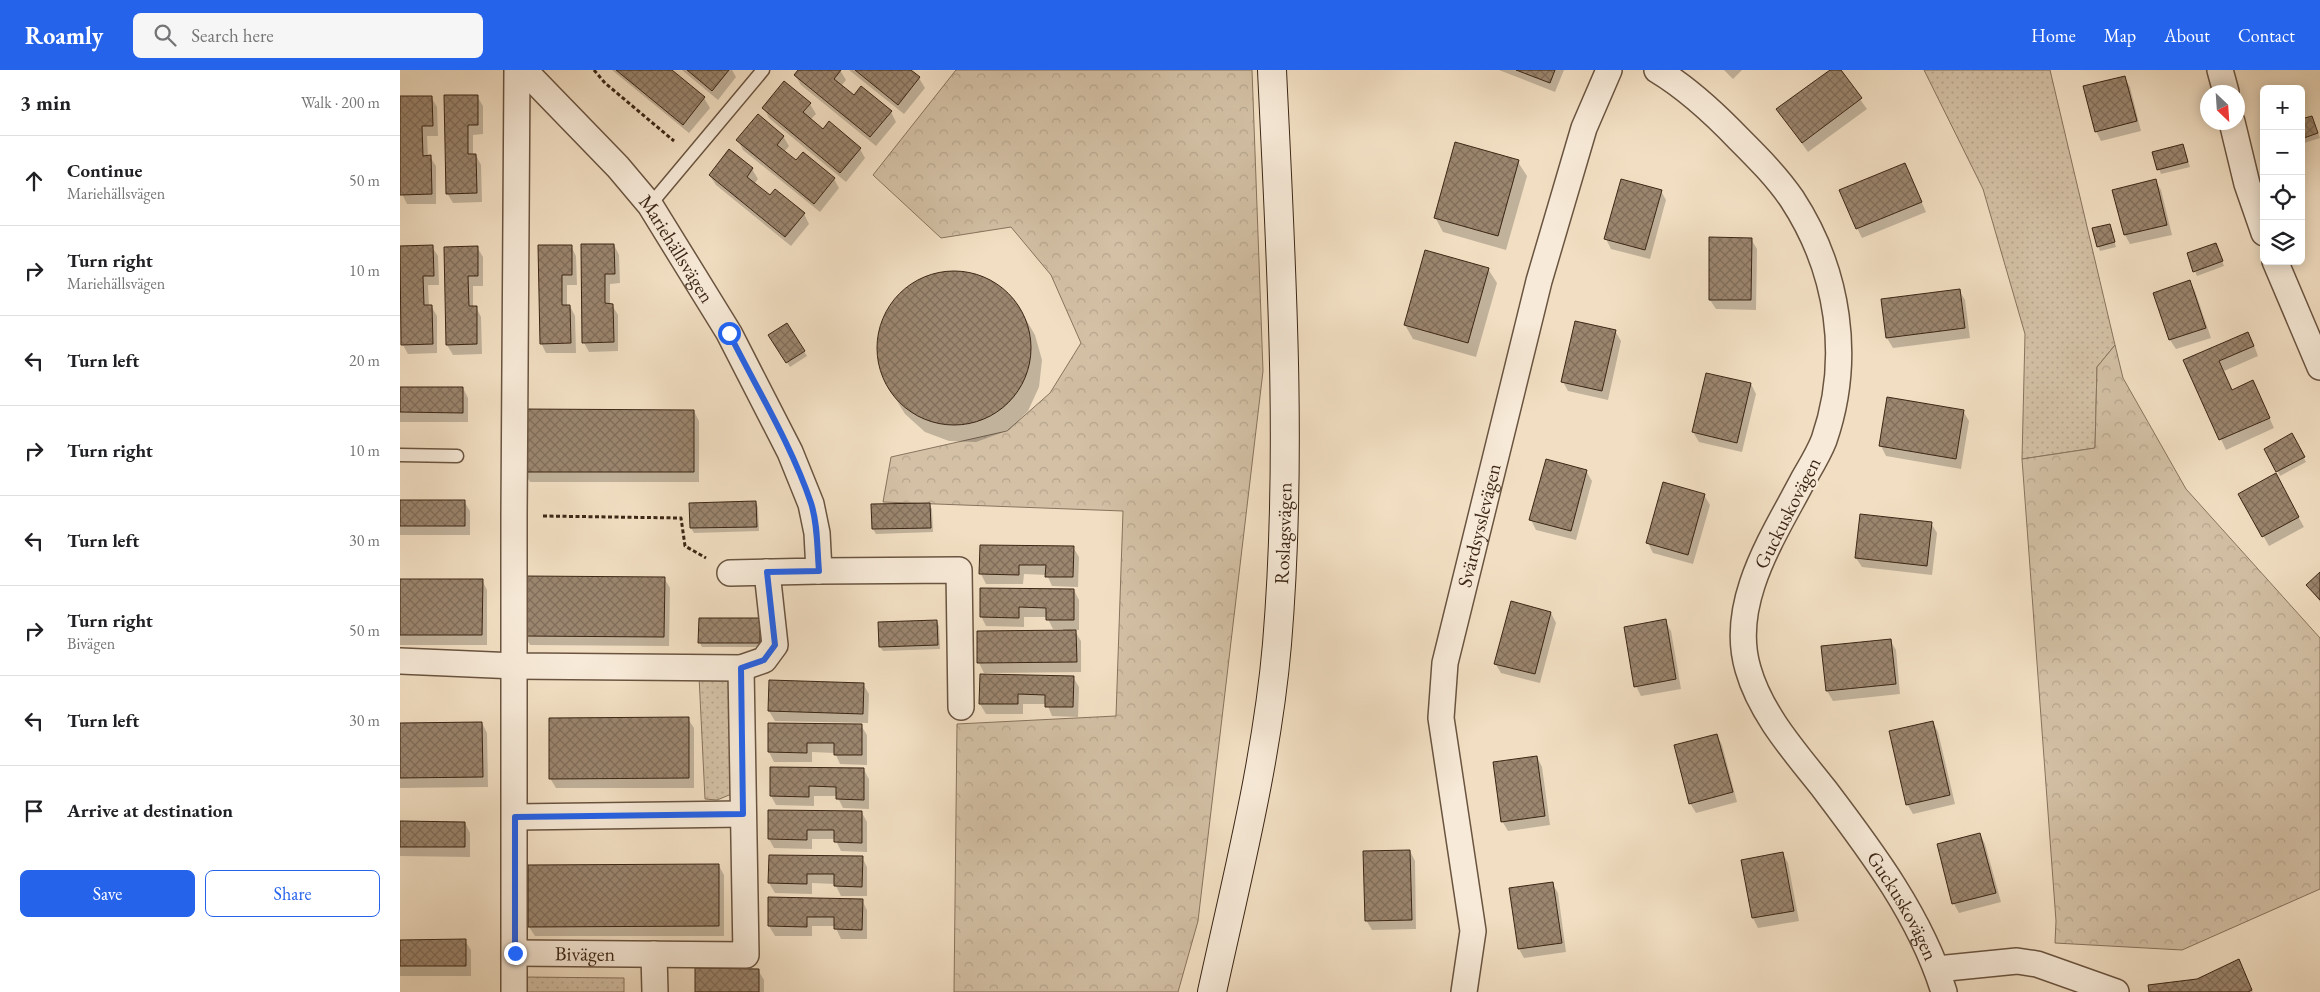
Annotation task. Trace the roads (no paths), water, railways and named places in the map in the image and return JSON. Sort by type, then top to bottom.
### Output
[{"type":"main road","name":"Roslagsvägen","points":[[1212,992],[1262,753],[1277,645],[1286,461],[1285,360],[1272,70]]},
{"type":"street","points":[[514,992],[514,516],[518,70]]},
{"type":"street","name":"Mariehällsvägen","points":[[524,70],[618,167],[650,205],[729,333],[790,452],[811,504],[817,533],[819,571]]},
{"type":"street","name":"Svärdsysslevägen","points":[[1464,992],[1473,931],[1441,718],[1445,663],[1539,281],[1584,128],[1609,70]]},
{"type":"street","name":"Guckuskovägen","points":[[1657,70],[1712,113],[1768,168],[1792,200],[1812,236],[1836,306],[1839,341],[1839,383],[1823,442],[1757,570],[1748,602],[1743,640],[1748,668],[1761,700],[1778,729],[1856,831],[1885,874],[1920,930],[1941,981],[2017,961],[2037,964],[2116,992]]},
{"type":"street","points":[[2220,70],[2224,85]]},
{"type":"street","points":[[2234,130],[2247,184],[2260,221]]},
{"type":"street","points":[[2277,265],[2320,367]]},
{"type":"street","points":[[730,573],[959,570],[961,707]]},
{"type":"street","points":[[400,661],[515,666],[741,668],[764,660],[775,645],[767,572]]},
{"type":"street","points":[[515,817],[743,814],[741,668]]},
{"type":"street","name":"Bivägen","points":[[515,953],[746,955],[743,814]]},
{"type":"street","points":[[654,954],[655,992]]},
{"type":"lane","points":[[650,205],[763,70]]},
{"type":"lane","points":[[400,455],[457,456]]}]
